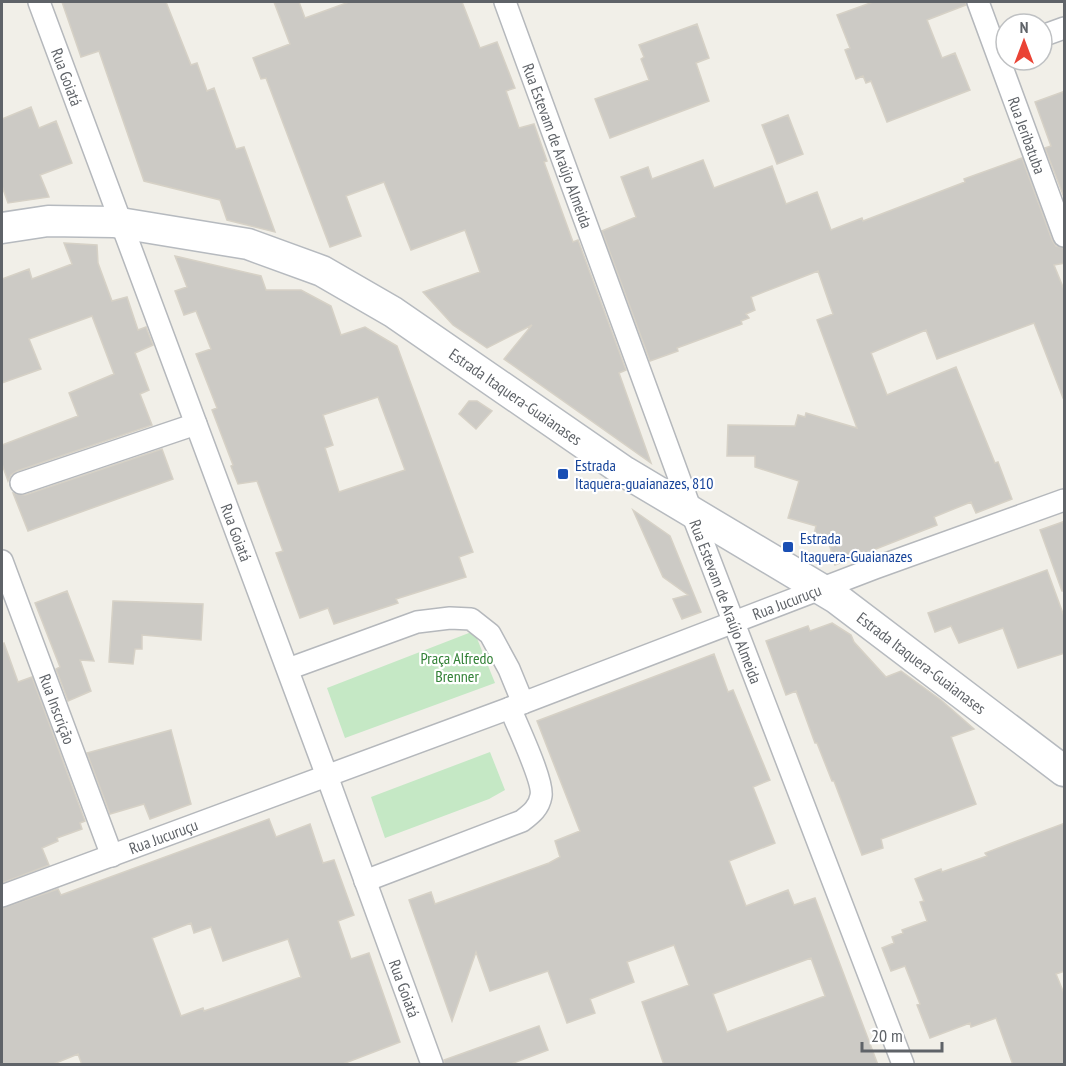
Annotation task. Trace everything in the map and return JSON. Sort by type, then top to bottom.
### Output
[{"type":"main road","name":"Estrada Itaquera-Guaianases","points":[[2,228],[48,221],[122,223],[248,244],[322,271],[393,312],[626,472],[822,589],[1065,771]]},
{"type":"street","name":"Rua Goiatá","points":[[39,2],[288,669],[432,1065]]},
{"type":"street","name":"Rua Estevam de Araújo Almeida","points":[[505,2],[691,510],[903,1065]]},
{"type":"street","name":"Rua Jeribatuba","points":[[978,2],[994,36]]},
{"type":"street","name":"Rua Jeribatuba","points":[[1008,72],[1065,236]]},
{"type":"street","points":[[21,483],[196,424]]},
{"type":"street","name":"Rua Jucuruçu","points":[[517,706],[822,589],[1065,500]]},
{"type":"street","name":"Rua Inscrição","points":[[2,561],[112,856]]},
{"type":"street","points":[[288,669],[417,622],[450,618],[471,619],[490,634],[509,669],[542,794],[537,808],[522,821],[364,881]]},
{"type":"street","points":[[327,776],[517,706]]},
{"type":"street","name":"Rua Jucuruçu","points":[[2,897],[327,776]]},
{"type":"green space","name":"Praça Alfredo Brenner","points":[[474,631],[495,683],[345,738],[327,688]]},
{"type":"green space","points":[[490,752],[505,790],[489,799],[385,838],[371,797]]},
{"type":"building","points":[[62,2],[166,2],[191,65],[197,63],[207,91],[214,88],[236,149],[244,147],[275,232],[227,220],[220,200],[144,181],[99,51],[81,57]]},
{"type":"building","points":[[274,2],[299,2],[305,18],[349,2],[462,2],[480,48],[497,42],[515,88],[506,91],[519,128],[534,124],[547,161],[544,162],[573,242],[578,240],[626,370],[619,373],[651,463],[504,359],[532,325],[487,348],[453,325],[423,292],[480,272],[465,230],[411,250],[384,182],[346,196],[361,236],[330,247],[266,78],[261,79],[253,58],[290,44]]},
{"type":"building","points":[[873,2],[966,2],[966,5],[927,20],[942,58],[955,53],[970,90],[887,122],[871,81],[866,83],[863,76],[856,79],[845,50],[850,48],[837,15]]},
{"type":"building","points":[[697,24],[709,58],[696,63],[709,101],[610,138],[595,99],[649,80],[641,59],[644,57],[639,45]]},
{"type":"building","points":[[1065,91],[1065,200],[1045,148],[1051,146],[1035,102]]},
{"type":"building","points":[[31,107],[39,128],[56,121],[72,163],[40,175],[49,197],[8,203],[2,186],[2,119]]},
{"type":"building","points":[[788,115],[803,154],[777,164],[762,125]]},
{"type":"building","points":[[1022,158],[1052,240],[1056,246],[1065,248],[1065,263],[1054,265],[1065,292],[1065,397],[1063,398],[1034,323],[937,359],[926,330],[871,353],[887,395],[956,367],[1012,499],[976,513],[971,502],[934,517],[937,525],[835,565],[829,543],[813,539],[816,526],[788,518],[799,481],[755,467],[755,456],[727,456],[728,425],[795,426],[798,415],[805,417],[806,413],[857,428],[817,320],[833,314],[818,271],[751,297],[755,310],[746,314],[749,318],[741,321],[742,324],[677,348],[678,351],[650,361],[602,231],[636,217],[621,177],[648,167],[652,179],[703,160],[714,188],[772,166],[786,204],[817,192],[831,230],[862,218],[863,221],[965,182],[964,179]]},
{"type":"building","points":[[64,243],[97,245],[98,263],[112,301],[127,297],[138,330],[146,327],[153,345],[135,353],[149,390],[140,394],[152,425],[17,471],[8,481],[2,464],[2,445],[78,416],[69,393],[114,374],[92,316],[29,339],[41,369],[2,383],[2,279],[29,269],[32,279],[72,264]]},
{"type":"building","points":[[175,256],[261,276],[266,290],[301,290],[331,306],[341,335],[365,327],[397,346],[473,552],[459,557],[466,577],[396,599],[398,603],[334,624],[328,608],[300,618],[276,553],[283,551],[257,481],[238,484],[231,466],[233,465],[212,410],[217,408],[196,354],[211,349],[196,311],[184,315],[175,291],[187,287]],"holes":[[[378,397],[405,470],[339,492],[325,448],[333,445],[323,415]]]},
{"type":"building","points":[[469,401],[477,401],[492,411],[476,429],[459,414]]},
{"type":"building","points":[[162,449],[173,479],[28,531],[13,493],[25,495]]},
{"type":"building","points":[[633,510],[670,536],[701,612],[682,619],[673,599],[688,595],[663,577]]},
{"type":"building","points":[[1065,521],[1065,591],[1062,591],[1040,530]]},
{"type":"building","points":[[1047,570],[1065,619],[1065,653],[1018,668],[1003,628],[959,643],[951,626],[935,632],[928,613]]},
{"type":"building","points":[[67,591],[94,661],[80,660],[91,691],[68,701],[56,669],[60,667],[35,603]]},
{"type":"building","points":[[113,601],[203,604],[201,640],[142,635],[142,649],[135,649],[133,664],[109,662]]},
{"type":"building","points":[[832,623],[851,635],[854,642],[886,677],[901,671],[941,700],[974,729],[951,737],[976,804],[881,839],[883,848],[862,855],[796,691],[786,695],[766,641],[808,626],[810,631]]},
{"type":"building","points":[[4,643],[18,682],[32,677],[85,821],[80,823],[82,829],[57,838],[58,841],[42,848],[49,865],[2,883],[2,644]]},
{"type":"building","points":[[714,654],[728,692],[733,690],[770,780],[753,787],[775,843],[729,861],[746,906],[788,890],[794,905],[815,898],[878,1065],[664,1065],[642,1002],[689,985],[674,945],[627,962],[634,982],[590,999],[595,1013],[567,1023],[548,971],[490,991],[476,952],[452,1021],[409,900],[431,892],[435,904],[549,863],[560,857],[555,841],[580,831],[537,721]],"holes":[[[811,958],[825,996],[727,1032],[713,994]]]},
{"type":"building","points":[[171,730],[191,804],[150,819],[144,804],[110,814],[87,753]]},
{"type":"building","points":[[269,819],[276,837],[310,824],[323,863],[334,860],[354,915],[338,921],[351,959],[369,953],[400,1042],[340,1065],[82,1065],[78,1054],[51,1065],[2,1065],[2,908],[58,889],[61,895]],"holes":[[[191,923],[194,933],[211,927],[223,961],[288,939],[301,977],[204,1011],[203,1008],[181,1016],[152,938]]]},
{"type":"building","points":[[1065,823],[1065,971],[1056,974],[1065,996],[1065,1065],[1013,1065],[996,1018],[971,1027],[970,1023],[930,1038],[905,966],[891,971],[882,948],[894,943],[892,937],[903,933],[902,930],[927,921],[920,902],[924,901],[915,879],[987,856],[985,853]]},
{"type":"building","points":[[539,1026],[548,1050],[508,1065],[444,1065],[444,1060]]},
{"type":"place","name":"Estrada Itaquera-guaianazes, 810","points":[[563,474]]},
{"type":"place","name":"Estrada Itaquera-Guaianazes","points":[[788,547]]}]
